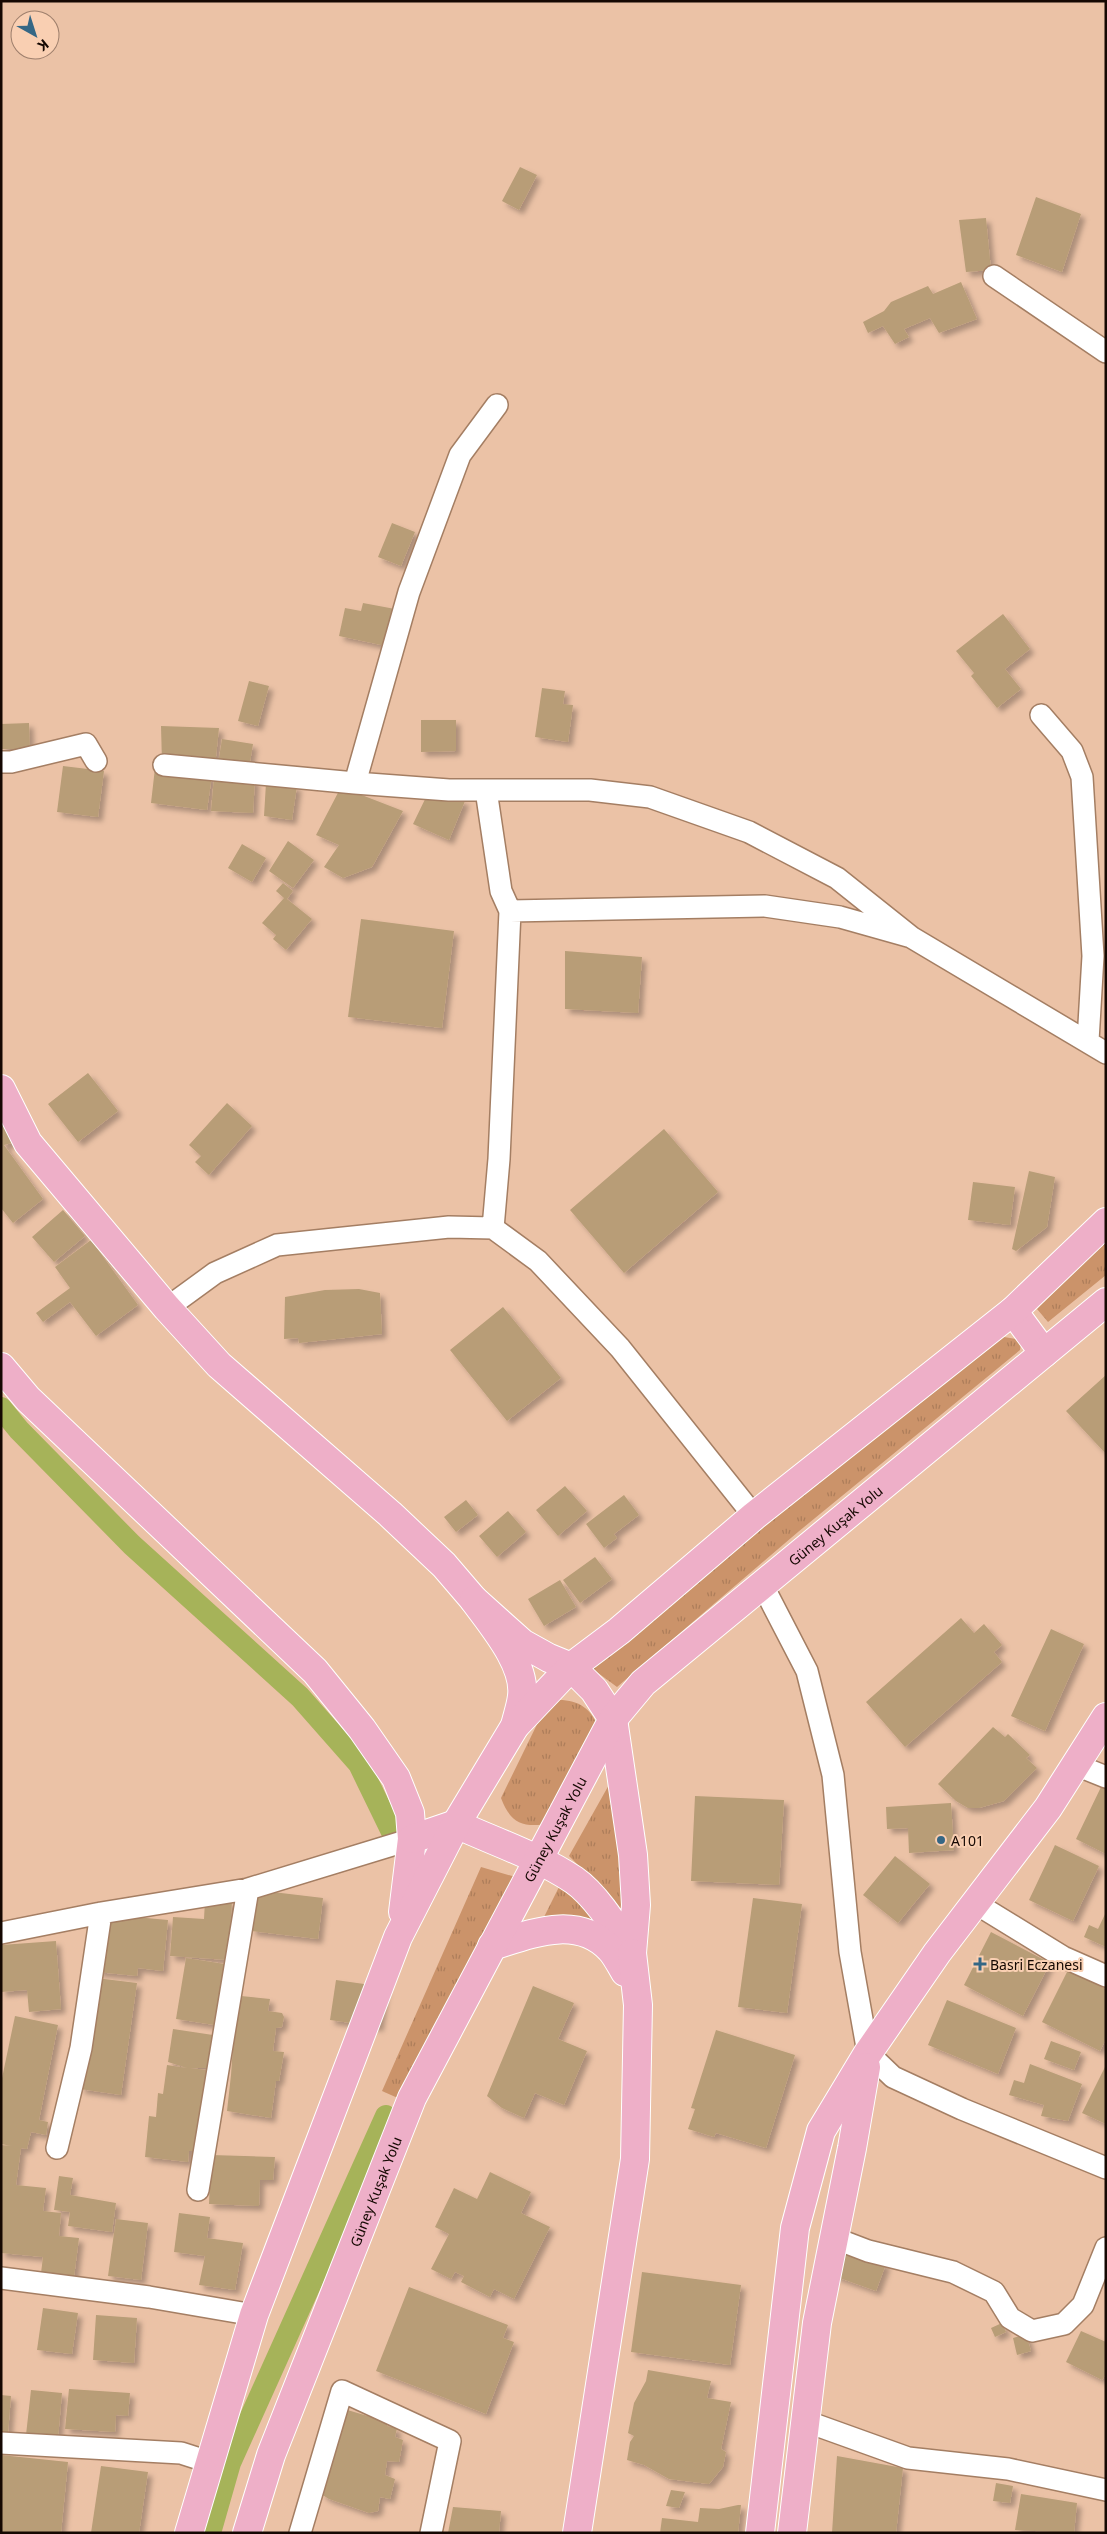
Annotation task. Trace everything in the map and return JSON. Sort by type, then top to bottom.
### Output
[{"type":"main road","points":[[1,1089],[28,1143],[167,1308],[219,1365],[396,1520],[444,1565],[474,1600],[505,1644],[518,1671],[522,1694],[515,1726]]},
{"type":"main road","points":[[189,2533],[254,2315],[398,1937],[456,1824],[515,1726],[571,1667],[618,1631],[754,1516],[1013,1311],[1106,1222]]},
{"type":"main road","name":"Güney Kuşak Yolu","points":[[248,2533],[270,2455],[412,2098],[613,1719],[643,1683],[1106,1302]]},
{"type":"main road","points":[[1013,1311],[1044,1353]]},
{"type":"main road","points":[[1,1367],[42,1412],[315,1671],[362,1729],[396,1778],[410,1813],[412,1839],[408,1885],[398,1937]]},
{"type":"main road","points":[[474,1600],[522,1643],[549,1658],[571,1667],[604,1702],[613,1719],[633,1855],[636,1905],[632,1953],[638,2005],[636,2159],[577,2533]]},
{"type":"main road","points":[[760,2533],[795,2228],[821,2131],[868,2054],[937,1953],[1048,1808],[1106,1717]]},
{"type":"main road","points":[[412,1839],[456,1824],[537,1860],[576,1881],[598,1904],[632,1953]]},
{"type":"main road","points":[[492,1946],[550,1929],[580,1930],[599,1939],[610,1950],[627,1975],[638,2005]]},
{"type":"main road","points":[[792,2533],[817,2323],[868,2054]]},
{"type":"street","points":[[994,276],[1106,352]]},
{"type":"street","points":[[354,783],[409,592],[460,455],[497,405]]},
{"type":"street","points":[[1042,715],[1072,751],[1082,777],[1097,1047]]},
{"type":"street","points":[[1,762],[86,744],[96,761]]},
{"type":"street","points":[[164,765],[354,783],[486,790],[590,790],[650,797],[749,832],[837,878],[911,936],[1097,1047]]},
{"type":"street","points":[[486,790],[501,891],[510,911],[499,1159],[493,1228]]},
{"type":"street","points":[[510,911],[764,906],[840,916],[911,936]]},
{"type":"street","points":[[167,1308],[215,1273],[277,1245],[449,1227],[493,1228],[538,1261],[620,1348],[754,1516]]},
{"type":"street","points":[[763,1586],[807,1671],[833,1775],[850,1952],[868,2054],[893,2077],[998,2125],[1106,2168]]},
{"type":"street","points":[[1076,1765],[1106,1777]]},
{"type":"street","points":[[1,1933],[101,1913],[248,1889],[412,1839]]},
{"type":"street","points":[[198,2190],[248,1889]]},
{"type":"street","points":[[975,1904],[1063,1957],[1106,1976]]},
{"type":"street","points":[[58,2148],[82,2048],[101,1913]]},
{"type":"street","points":[[834,2238],[868,2251],[953,2272],[994,2292],[1010,2318],[1032,2331],[1064,2324],[1083,2305],[1106,2248]]},
{"type":"street","points":[[1,2278],[254,2315]]},
{"type":"street","points":[[300,2533],[342,2391],[450,2441],[431,2533]]},
{"type":"street","points":[[805,2422],[908,2458],[1008,2469],[1106,2490]]},
{"type":"street","points":[[1,2443],[181,2453],[209,2462]]},
{"type":"green space","points":[[1106,1237],[1106,1275],[1048,1322],[1037,1309]]},
{"type":"green space","points":[[998,1336],[1016,1339],[1021,1344],[1020,1350],[798,1532],[617,1687],[590,1667]]},
{"type":"green space","points":[[559,1700],[566,1700],[584,1707],[592,1716],[598,1728],[548,1824],[524,1824],[513,1818],[501,1798],[545,1708]]},
{"type":"green space","points":[[610,1783],[631,1939],[604,1891],[569,1856]]},
{"type":"green space","points":[[481,1867],[519,1878],[409,2103],[382,2091]]},
{"type":"green space","points":[[560,1885],[570,1891],[602,1925],[543,1919]]},
{"type":"building","points":[[520,167],[537,175],[519,210],[502,201]]},
{"type":"building","points":[[1036,197],[1081,214],[1062,272],[1016,255]]},
{"type":"building","points":[[986,218],[991,270],[966,272],[959,220]]},
{"type":"building","points":[[961,282],[977,319],[939,333],[930,318],[904,329],[909,337],[895,344],[883,326],[868,333],[863,322],[884,311],[891,302],[928,286],[933,294]]},
{"type":"building","points":[[392,523],[415,532],[401,566],[378,557]]},
{"type":"building","points":[[363,603],[395,609],[386,646],[339,636],[345,608],[361,611]]},
{"type":"building","points":[[1003,614],[1030,649],[1005,669],[1021,689],[997,708],[971,676],[974,673],[956,651]]},
{"type":"building","points":[[249,681],[269,686],[258,726],[238,721]]},
{"type":"building","points":[[542,688],[565,691],[563,704],[573,705],[568,742],[535,737]]},
{"type":"building","points":[[421,720],[456,720],[456,751],[421,752]]},
{"type":"building","points":[[29,723],[30,749],[2,749],[1,724]]},
{"type":"building","points":[[161,726],[219,728],[215,766],[162,763]]},
{"type":"building","points":[[222,739],[253,744],[249,768],[218,764]]},
{"type":"building","points":[[63,766],[104,771],[98,817],[57,812]]},
{"type":"building","points":[[155,768],[212,775],[207,810],[151,803]]},
{"type":"building","points":[[214,777],[255,779],[253,813],[211,811]]},
{"type":"building","points":[[266,783],[297,786],[292,820],[264,816]]},
{"type":"building","points":[[341,787],[403,811],[372,867],[343,878],[324,867],[339,845],[316,835]]},
{"type":"building","points":[[429,791],[465,801],[449,840],[413,824]]},
{"type":"building","points":[[288,841],[314,860],[293,888],[269,871]]},
{"type":"building","points":[[242,844],[266,858],[252,882],[228,868]]},
{"type":"building","points":[[283,883],[293,891],[287,899],[312,919],[286,950],[273,939],[276,935],[262,923],[284,898],[276,891]]},
{"type":"building","points":[[361,919],[454,931],[442,1028],[348,1017]]},
{"type":"building","points":[[565,951],[642,957],[638,1013],[565,1009]]},
{"type":"building","points":[[88,1073],[118,1111],[78,1142],[48,1104]]},
{"type":"building","points":[[227,1103],[252,1126],[209,1175],[195,1162],[201,1156],[189,1145]]},
{"type":"building","points":[[1,1120],[12,1143],[4,1145],[43,1199],[13,1223],[1,1208]]},
{"type":"building","points":[[664,1129],[718,1192],[624,1273],[570,1210]]},
{"type":"building","points":[[1029,1171],[1055,1177],[1047,1227],[1016,1251],[1012,1249]]},
{"type":"building","points":[[973,1182],[1015,1187],[1010,1225],[968,1220]]},
{"type":"building","points":[[63,1210],[85,1236],[54,1262],[32,1237]]},
{"type":"building","points":[[91,1240],[138,1305],[96,1336],[70,1302],[43,1322],[36,1313],[70,1288],[55,1267]]},
{"type":"building","points":[[359,1289],[380,1293],[382,1334],[299,1343],[298,1338],[284,1339],[285,1297],[325,1290]]},
{"type":"building","points":[[503,1307],[561,1378],[507,1421],[450,1350]]},
{"type":"building","points":[[1106,1375],[1106,1454],[1066,1411]]},
{"type":"building","points":[[565,1486],[587,1511],[558,1536],[536,1510]]},
{"type":"building","points":[[624,1495],[639,1515],[614,1534],[617,1538],[604,1548],[586,1524]]},
{"type":"building","points":[[466,1500],[478,1515],[456,1532],[444,1517]]},
{"type":"building","points":[[508,1511],[526,1532],[497,1557],[479,1536]]},
{"type":"building","points":[[595,1557],[612,1579],[580,1603],[563,1580]]},
{"type":"building","points":[[560,1580],[576,1607],[544,1626],[528,1599]]},
{"type":"building","points":[[961,1618],[974,1633],[984,1624],[1002,1645],[994,1652],[1002,1662],[905,1747],[866,1702]]},
{"type":"building","points":[[1051,1629],[1084,1644],[1045,1731],[1011,1716]]},
{"type":"building","points":[[993,1727],[1005,1737],[1008,1734],[1030,1755],[1026,1758],[1037,1768],[1004,1801],[979,1808],[968,1808],[956,1801],[938,1784]]},
{"type":"building","points":[[1101,1787],[1106,1789],[1106,1854],[1076,1839]]},
{"type":"building","points":[[695,1796],[784,1800],[779,1885],[691,1881]]},
{"type":"building","points":[[951,1803],[954,1850],[909,1853],[908,1828],[887,1829],[886,1807]]},
{"type":"building","points":[[1055,1845],[1099,1866],[1073,1921],[1029,1900]]},
{"type":"building","points":[[895,1856],[930,1884],[898,1923],[863,1895]]},
{"type":"building","points":[[256,1890],[323,1898],[318,1939],[251,1931]]},
{"type":"building","points":[[753,1898],[802,1904],[787,2013],[738,2007]]},
{"type":"building","points":[[205,1900],[232,1902],[228,1960],[170,1956],[173,1917],[204,1919]]},
{"type":"building","points":[[1106,1912],[1106,1947],[1084,1937],[1089,1925],[1098,1929]]},
{"type":"building","points":[[103,1914],[168,1920],[163,1971],[138,1968],[137,1976],[97,1972]]},
{"type":"building","points":[[991,1932],[1050,1963],[1023,2016],[964,1985]]},
{"type":"building","points":[[56,1941],[61,2009],[29,2012],[27,1990],[1,1992],[1,1945]]},
{"type":"building","points":[[186,1958],[231,1965],[221,2026],[176,2019]]},
{"type":"building","points":[[1068,1970],[1106,1989],[1106,2039],[1100,2051],[1042,2022]]},
{"type":"building","points":[[96,1978],[137,1983],[121,2095],[80,2089]]},
{"type":"building","points":[[336,1980],[385,1987],[379,2027],[330,2020]]},
{"type":"building","points":[[533,1986],[574,2003],[558,2039],[587,2051],[564,2105],[535,2093],[524,2118],[502,2108],[487,2096]]},
{"type":"building","points":[[241,1996],[270,1999],[268,2011],[282,2013],[284,2017],[282,2027],[276,2028],[273,2051],[284,2052],[279,2081],[276,2081],[271,2118],[227,2111],[233,2046],[230,2046],[235,2002],[240,2003]]},
{"type":"building","points":[[947,2000],[1016,2028],[998,2074],[928,2045]]},
{"type":"building","points":[[15,2016],[58,2025],[39,2120],[48,2122],[46,2135],[31,2132],[27,2149],[21,2148],[16,2185],[46,2188],[43,2211],[61,2213],[59,2236],[79,2238],[74,2277],[41,2273],[43,2257],[1,2253],[1,2145],[12,2146],[1,2144],[1,2083]]},
{"type":"building","points":[[173,2029],[213,2035],[208,2068],[190,2068],[206,2070],[195,2151],[189,2151],[188,2162],[145,2157],[149,2116],[156,2117],[158,2093],[163,2094],[167,2065],[187,2068],[168,2062]]},
{"type":"building","points":[[716,2030],[795,2055],[766,2148],[716,2133],[714,2137],[688,2129],[695,2109],[691,2108]]},
{"type":"building","points":[[1051,2041],[1081,2052],[1074,2070],[1044,2059]]},
{"type":"building","points":[[1030,2064],[1082,2084],[1068,2121],[1041,2116],[1044,2105],[1009,2095],[1014,2080],[1024,2083]]},
{"type":"building","points":[[1106,2065],[1106,2124],[1082,2113]]},
{"type":"building","points":[[211,2155],[275,2157],[273,2180],[260,2180],[259,2206],[209,2204]]},
{"type":"building","points":[[490,2172],[531,2192],[521,2213],[550,2227],[514,2299],[494,2289],[490,2297],[461,2282],[464,2276],[455,2272],[451,2279],[431,2269],[449,2234],[435,2227],[454,2188],[477,2199]]},
{"type":"building","points":[[59,2176],[73,2178],[70,2195],[116,2203],[112,2232],[68,2226],[70,2212],[54,2210]]},
{"type":"building","points":[[179,2213],[210,2217],[207,2238],[243,2243],[235,2290],[199,2285],[205,2256],[174,2252]]},
{"type":"building","points":[[116,2219],[148,2223],[141,2280],[108,2276]]},
{"type":"building","points":[[844,2249],[886,2264],[876,2291],[834,2276]]},
{"type":"building","points":[[642,2272],[741,2285],[730,2365],[631,2352]]},
{"type":"building","points":[[409,2287],[508,2325],[503,2338],[514,2342],[486,2414],[376,2371]]},
{"type":"building","points":[[43,2308],[78,2313],[72,2354],[37,2350]]},
{"type":"building","points":[[96,2315],[137,2318],[134,2363],[93,2360]]},
{"type":"building","points":[[1002,2323],[1006,2332],[995,2337],[991,2328]]},
{"type":"building","points":[[1081,2331],[1106,2342],[1106,2374],[1102,2380],[1066,2362]]},
{"type":"building","points":[[1026,2334],[1031,2351],[1017,2355],[1013,2338]]},
{"type":"building","points":[[648,2370],[711,2381],[707,2398],[731,2402],[721,2449],[726,2452],[723,2467],[709,2484],[669,2479],[644,2465],[627,2460],[630,2442],[634,2436],[628,2433],[634,2403],[646,2381]]},
{"type":"building","points":[[69,2389],[130,2393],[128,2416],[116,2415],[115,2432],[65,2429]]},
{"type":"building","points":[[31,2390],[62,2393],[58,2438],[26,2435]]},
{"type":"building","points":[[1,2395],[11,2396],[8,2433],[1,2432]]},
{"type":"building","points":[[344,2409],[388,2422],[387,2426],[397,2428],[395,2437],[403,2440],[399,2462],[387,2461],[385,2475],[395,2479],[390,2499],[380,2497],[378,2511],[369,2513],[329,2499],[321,2494]]},
{"type":"building","points":[[1,2455],[68,2462],[61,2533],[1,2533]]},
{"type":"building","points":[[837,2456],[903,2468],[896,2533],[832,2533]]},
{"type":"building","points":[[101,2466],[148,2472],[139,2533],[91,2533]]},
{"type":"building","points":[[996,2483],[1013,2486],[1010,2503],[993,2501]]},
{"type":"building","points":[[671,2490],[685,2492],[679,2508],[666,2506]]},
{"type":"building","points":[[1021,2494],[1077,2503],[1074,2533],[1015,2530]]},
{"type":"building","points":[[741,2505],[738,2533],[660,2533],[662,2518],[698,2522],[700,2508],[719,2509]]},
{"type":"building","points":[[453,2507],[501,2511],[499,2533],[448,2533]]},
{"type":"waterway","points":[[1,1408],[19,1430],[132,1545],[300,1697],[359,1764],[393,1834]]},
{"type":"waterway","points":[[210,2533],[230,2463],[386,2116]]},
{"type":"place","name":"A101","points":[[941,1840]]},
{"type":"place","name":"Basri Eczanesi","points":[[980,1964]]}]
